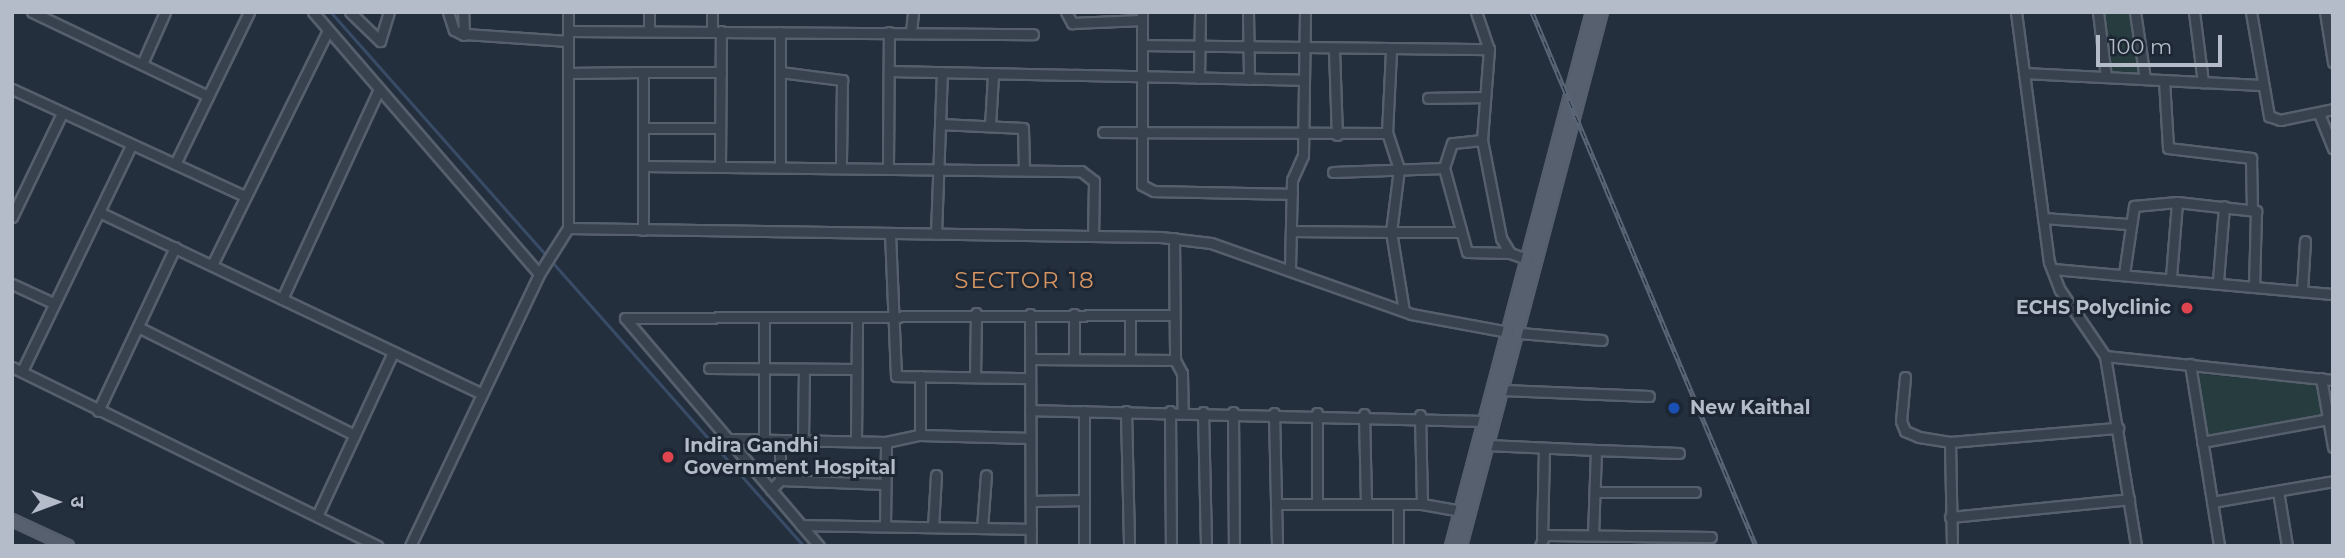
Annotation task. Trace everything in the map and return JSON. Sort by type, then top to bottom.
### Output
[{"type":"main road","points":[[1533,262],[1592,12]]},
{"type":"main road","points":[[1451,546],[1489,421],[1602,12]]},
{"type":"main road","points":[[1461,546],[1487,445],[1489,421],[1503,390],[1513,332]]},
{"type":"main road","points":[[12,520],[68,546]]},
{"type":"street","points":[[32,12],[208,96]]},
{"type":"street","points":[[142,64],[165,12]]},
{"type":"street","points":[[175,164],[249,12]]},
{"type":"street","points":[[313,12],[541,270]]},
{"type":"street","points":[[350,12],[380,41],[389,12]]},
{"type":"street","points":[[448,12],[454,30],[465,34],[568,36],[649,31],[1033,34]]},
{"type":"street","points":[[463,12],[465,34]]},
{"type":"street","points":[[410,546],[541,270],[568,228],[568,12]]},
{"type":"street","points":[[649,12],[649,31]]},
{"type":"street","points":[[712,12],[720,72],[720,166]]},
{"type":"street","points":[[911,32],[913,12]]},
{"type":"street","points":[[1066,12],[1072,23],[1142,16],[1146,190],[1292,194]]},
{"type":"street","points":[[1199,78],[1200,12]]},
{"type":"street","points":[[1248,12],[1249,79]]},
{"type":"street","points":[[1290,268],[1292,194],[1303,136],[1305,12]]},
{"type":"street","points":[[1476,12],[1489,50],[1482,141],[1510,253]]},
{"type":"street","points":[[2016,12],[2052,270],[2105,356],[2136,546]]},
{"type":"street","points":[[2098,12],[2106,77]]},
{"type":"street","points":[[2135,12],[2145,79]]},
{"type":"street","points":[[2193,12],[2203,82]]},
{"type":"street","points":[[2251,12],[2261,85],[2275,119],[2320,116],[2333,109]]},
{"type":"street","points":[[2325,12],[2333,62]]},
{"type":"street","points":[[212,265],[328,30]]},
{"type":"street","points":[[780,32],[780,166]]},
{"type":"street","points":[[888,165],[889,32]]},
{"type":"street","points":[[1143,46],[1489,50]]},
{"type":"street","points":[[1334,50],[1337,135]]},
{"type":"street","points":[[1391,50],[1387,133],[1399,169],[1391,232],[1404,311]]},
{"type":"street","points":[[889,71],[1302,80]]},
{"type":"street","points":[[643,72],[643,230]]},
{"type":"street","points":[[568,74],[720,72]]},
{"type":"street","points":[[780,72],[842,80],[841,165]]},
{"type":"street","points":[[2024,73],[2261,85]]},
{"type":"street","points":[[936,234],[943,74]]},
{"type":"street","points":[[990,126],[993,75]]},
{"type":"street","points":[[2164,80],[2168,148],[2251,158],[2252,209],[2260,219],[2254,285]]},
{"type":"street","points":[[12,89],[131,146],[245,196]]},
{"type":"street","points":[[282,299],[379,89]]},
{"type":"street","points":[[1428,98],[1484,97]]},
{"type":"street","points":[[12,217],[62,113]]},
{"type":"street","points":[[2320,116],[2333,149]]},
{"type":"street","points":[[940,124],[1023,128],[1024,169]]},
{"type":"street","points":[[643,128],[720,128]]},
{"type":"street","points":[[1104,132],[1303,136],[1387,133]]},
{"type":"street","points":[[1482,141],[1452,143],[1444,167],[1461,232],[1474,254],[1510,253],[1533,262]]},
{"type":"street","points":[[131,146],[17,369],[378,546]]},
{"type":"street","points":[[643,166],[888,165],[1089,174],[1095,188],[1093,236]]},
{"type":"street","points":[[1333,172],[1444,167]]},
{"type":"street","points":[[2124,274],[2129,224],[2138,202],[2177,202],[2252,209]]},
{"type":"street","points":[[2171,277],[2177,202]]},
{"type":"street","points":[[2218,281],[2224,206]]},
{"type":"street","points":[[99,212],[482,394]]},
{"type":"street","points":[[2043,218],[2129,224]]},
{"type":"street","points":[[568,228],[1174,238],[1290,268],[1404,311],[1513,332],[1602,340]]},
{"type":"street","points":[[1291,231],[1461,232]]},
{"type":"street","points":[[890,233],[894,372],[920,376],[1030,378]]},
{"type":"street","points":[[1174,238],[1175,360],[1182,373],[1183,412]]},
{"type":"street","points":[[2302,290],[2305,241]]},
{"type":"street","points":[[99,411],[175,247]]},
{"type":"street","points":[[2052,270],[2218,281],[2333,294]]},
{"type":"street","points":[[12,284],[53,303]]},
{"type":"street","points":[[975,377],[976,313]]},
{"type":"street","points":[[818,546],[728,439],[623,322],[629,317],[857,320],[891,314],[1174,315]]},
{"type":"street","points":[[1030,314],[1031,546]]},
{"type":"street","points":[[1074,314],[1074,358]]},
{"type":"street","points":[[1130,315],[1130,358]]},
{"type":"street","points":[[764,317],[764,439]]},
{"type":"street","points":[[856,441],[857,320]]},
{"type":"street","points":[[138,327],[355,435]]},
{"type":"street","points":[[317,516],[393,352]]},
{"type":"street","points":[[2105,356],[2333,380]]},
{"type":"street","points":[[1030,359],[1175,360]]},
{"type":"street","points":[[2190,364],[2219,546]]},
{"type":"street","points":[[709,368],[856,369]]},
{"type":"street","points":[[803,440],[804,369]]},
{"type":"street","points":[[920,376],[920,435]]},
{"type":"street","points":[[1905,377],[1905,431],[1950,442],[2118,428]]},
{"type":"street","points":[[2321,378],[2333,447]]},
{"type":"street","points":[[1503,390],[1649,396]]},
{"type":"street","points":[[1030,410],[1420,415],[1489,421]]},
{"type":"street","points":[[1084,411],[1084,546]]},
{"type":"street","points":[[1126,411],[1129,546]]},
{"type":"street","points":[[1170,411],[1171,546]]},
{"type":"street","points":[[1203,412],[1206,546]]},
{"type":"street","points":[[1233,412],[1234,546]]},
{"type":"street","points":[[1274,413],[1277,546]]},
{"type":"street","points":[[1317,414],[1317,504]]},
{"type":"street","points":[[1364,414],[1366,504]]},
{"type":"street","points":[[1420,415],[1422,504]]},
{"type":"street","points":[[2202,442],[2328,419]]},
{"type":"street","points":[[728,439],[886,442],[920,435],[1030,438]]},
{"type":"street","points":[[771,489],[779,480],[780,440]]},
{"type":"street","points":[[885,526],[886,442]]},
{"type":"street","points":[[1950,442],[1952,546]]},
{"type":"street","points":[[1487,445],[1679,453]]},
{"type":"street","points":[[1544,448],[1541,541],[1593,535],[1711,537]]},
{"type":"street","points":[[1593,535],[1595,450]]},
{"type":"street","points":[[933,527],[936,475]]},
{"type":"street","points":[[982,528],[986,475]]},
{"type":"street","points":[[779,480],[886,484]]},
{"type":"street","points":[[2212,502],[2333,481]]},
{"type":"street","points":[[2278,491],[2287,546]]},
{"type":"street","points":[[1595,492],[1695,492]]},
{"type":"street","points":[[1950,517],[2129,499]]},
{"type":"street","points":[[1031,501],[1084,500]]},
{"type":"street","points":[[1276,504],[1422,504],[1461,511]]},
{"type":"street","points":[[1398,504],[1398,546]]},
{"type":"street","points":[[801,525],[1031,529]]},
{"type":"green space","points":[[2102,12],[2132,12],[2141,75],[2112,73]]},
{"type":"green space","points":[[2199,374],[2318,385],[2323,414],[2207,436]]},
{"type":"waterway","points":[[331,12],[804,546]]},
{"type":"railway","points":[[1532,12],[1756,546]]},
{"type":"place","name":"ECHS Polyclinic","points":[[2187,308]]},
{"type":"place","name":"New Kaithal","points":[[1674,408]]},
{"type":"place","name":"Indira Gandhi Government Hospital","points":[[668,457]]},
{"type":"district","name":"SECTOR 18","points":[[1025,280]]}]
